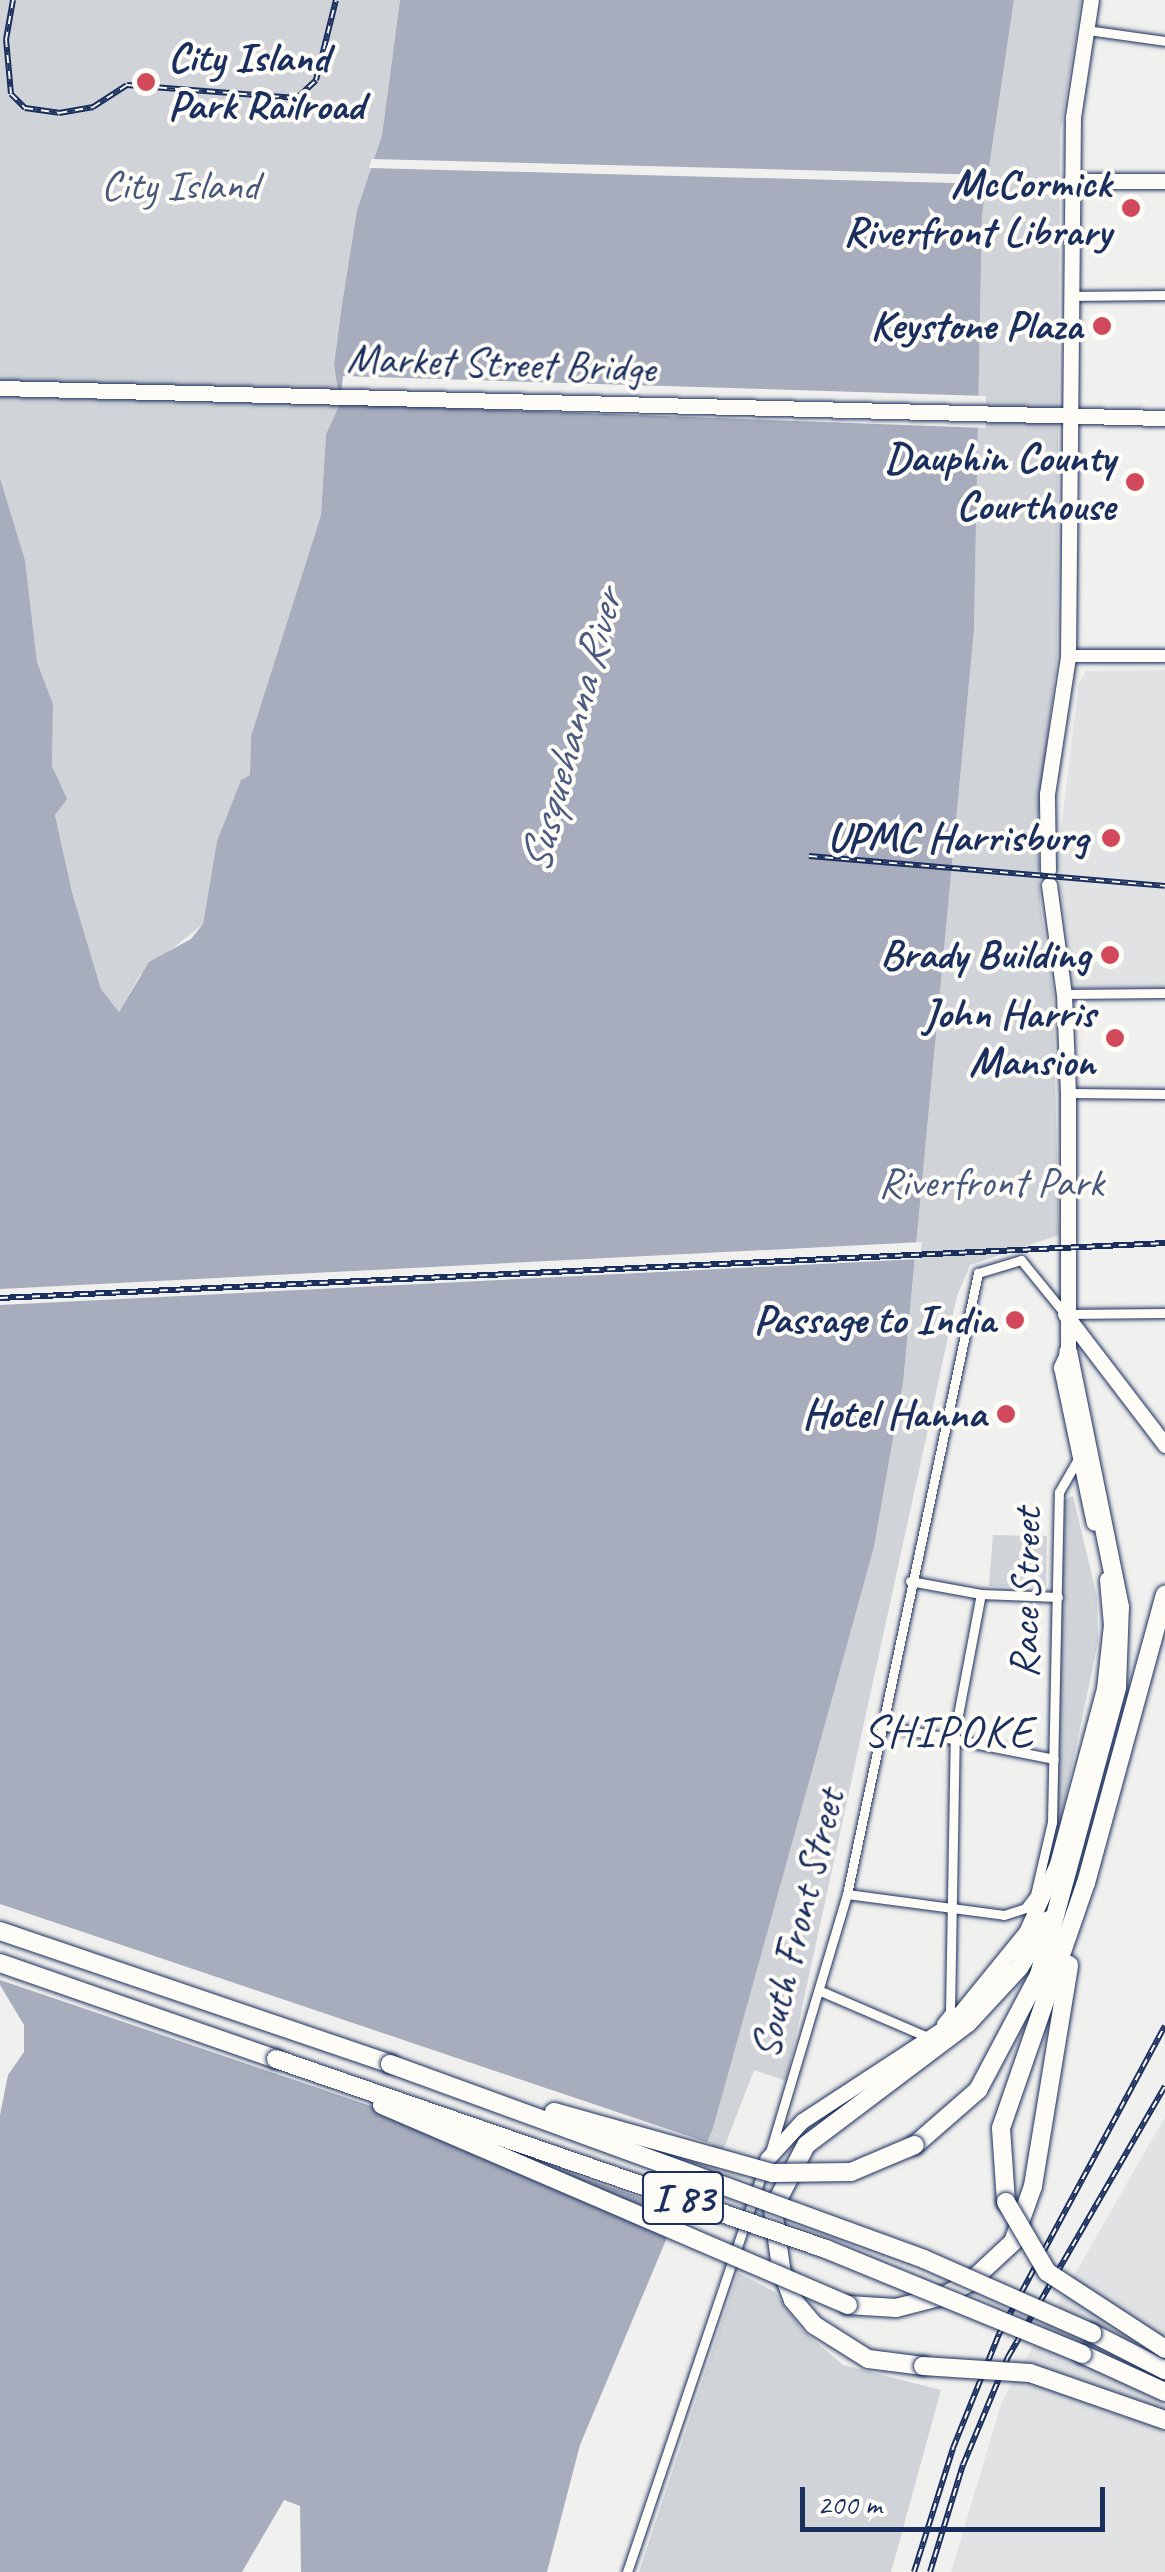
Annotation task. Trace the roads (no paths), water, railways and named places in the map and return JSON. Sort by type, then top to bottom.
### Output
[{"type":"highway","points":[[390,2064],[774,2173],[851,2172],[916,2145],[945,2124],[999,2059],[1039,1975],[1099,1763],[1120,1649],[1114,1562],[1068,1352]]},
{"type":"highway","points":[[1165,1595],[1086,1883],[1001,2128],[1006,2202],[1047,2272],[1165,2349]]},
{"type":"highway","points":[[276,2059],[848,2305],[896,2308],[943,2296],[970,2282],[1013,2242],[1032,2186],[1086,1883]]},
{"type":"highway","points":[[1060,1898],[1019,1968],[968,2023],[806,2145],[773,2209],[781,2268],[814,2325],[868,2359],[1030,2373],[1165,2420]]},
{"type":"highway","name":"I 83","points":[[0,1931],[390,2064],[924,2259],[1165,2370]]},
{"type":"highway","name":"I 83","points":[[0,1963],[878,2268],[1165,2392]]},
{"type":"main road","points":[[767,2159],[792,2129],[924,2046],[965,2010],[1002,1969],[1044,1899],[1109,1656],[1106,1576],[1061,1367],[1068,1352],[1068,1093],[1064,994],[1048,877],[1047,794],[1068,656],[1066,416],[1072,117],[1091,0]]},
{"type":"main road","points":[[1071,181],[1165,181]]},
{"type":"main road","name":"Market Street Bridge","points":[[0,388],[196,390],[1165,418]]},
{"type":"main road","points":[[1068,656],[1165,656]]},
{"type":"main road","points":[[1065,1314],[1165,1445]]},
{"type":"street","points":[[1087,30],[1165,41]]},
{"type":"street","points":[[1070,296],[1165,295]]},
{"type":"street","points":[[1064,994],[1165,993]]},
{"type":"street","points":[[1068,1093],[1165,1094]]},
{"type":"street","name":"South Front Street","points":[[627,2572],[823,1992],[978,1272],[1021,1260],[1065,1314]]},
{"type":"street","points":[[1065,1314],[1165,1313]]},
{"type":"street","name":"Race Street","points":[[951,1912],[1004,1915],[1025,1908],[1046,1858],[1054,1759],[1059,1492],[1078,1459]]},
{"type":"street","points":[[910,1581],[981,1594],[1058,1597]]},
{"type":"street","points":[[823,1992],[917,2037],[928,2033],[950,2012],[956,1741],[981,1594]]},
{"type":"street","points":[[882,1725],[1054,1759]]},
{"type":"street","points":[[847,1894],[951,1912]]},
{"type":"water","name":"Susquehanna River","points":[[400,0],[1014,0],[982,215],[974,630],[903,1382],[874,1547],[713,2128],[580,2445],[547,2572],[301,2572],[300,2506],[284,2500],[242,2572],[0,2572],[0,2115],[8,2075],[24,2052],[24,2025],[0,1985],[0,478],[25,560],[37,662],[53,704],[52,766],[67,799],[55,815],[72,892],[101,989],[119,1012],[149,962],[191,939],[203,924],[217,841],[241,780],[250,775],[251,736],[321,515],[326,434],[340,404],[334,365],[342,304],[357,210],[382,135]]},
{"type":"railway","points":[[13,0],[6,39],[11,94],[25,108],[59,113],[93,107],[127,85],[297,98],[316,80],[336,0]]},
{"type":"railway","points":[[809,856],[1165,886]]},
{"type":"railway","points":[[0,1298],[1165,1243]]},
{"type":"railway","points":[[914,2572],[953,2448],[999,2334],[1165,2026]]},
{"type":"railway","points":[[930,2572],[963,2465],[1008,2357],[1165,2086]]},
{"type":"place","name":"City Island Park Railroad","points":[[146,82]]},
{"type":"place","name":"McCormick Riverfront Library","points":[[1131,208]]},
{"type":"place","name":"Keystone Plaza","points":[[1102,326]]},
{"type":"place","name":"Dauphin County Courthouse","points":[[1135,482]]},
{"type":"place","name":"UPMC Harrisburg","points":[[1111,838]]},
{"type":"place","name":"Brady Building","points":[[1110,955]]},
{"type":"place","name":"John Harris Mansion","points":[[1115,1038]]},
{"type":"place","name":"Passage to India","points":[[1015,1320]]},
{"type":"place","name":"Hotel Hanna","points":[[1006,1414]]},
{"type":"district","name":"SHIPOKE","points":[[949,1732]]},
{"type":"park label","name":"City Island","points":[[180,186]]},
{"type":"park label","name":"Riverfront Park","points":[[991,1183]]}]
